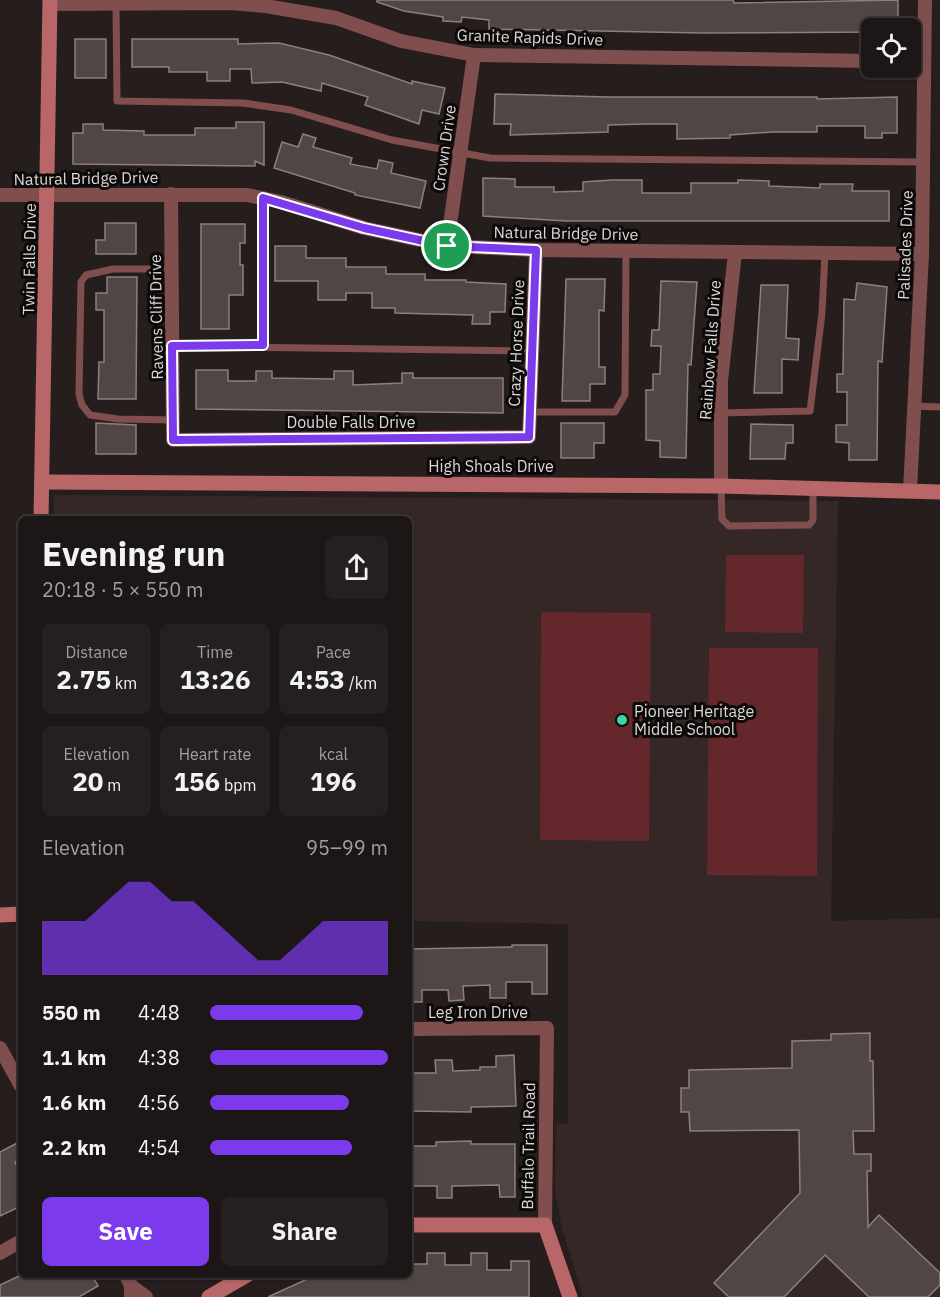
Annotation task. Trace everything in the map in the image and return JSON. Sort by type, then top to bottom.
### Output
[{"type":"street","name":"Palisades Drive","points":[[921,35],[925,0]]},
{"type":"street","name":"Granite Rapids Drive","points":[[50,2],[230,3],[266,6],[336,18],[401,41],[474,55],[861,61]]},
{"type":"street","name":"Twin Falls Drive","points":[[41,516],[50,2]]},
{"type":"street","name":"Crown Drive","points":[[447,246],[474,55]]},
{"type":"street","name":"Palisades Drive","points":[[909,491],[922,254],[923,162],[919,78]]},
{"type":"street","name":"Ravens Cliff Drive","points":[[171,194],[173,440]]},
{"type":"street","name":"Natural Bridge Drive","points":[[0,195],[247,195],[364,228],[447,246],[536,250],[922,254]]},
{"type":"street","name":"Crazy Horse Drive","points":[[529,437],[536,250]]},
{"type":"street","name":"Rainbow Falls Drive","points":[[721,486],[721,381],[735,253]]},
{"type":"street","name":"Double Falls Drive","points":[[173,440],[529,437]]},
{"type":"street","name":"High Shoals Drive","points":[[42,482],[721,486],[940,492]]},
{"type":"street","points":[[0,915],[18,914]]},
{"type":"street","name":"Leg Iron Drive","points":[[412,1029],[547,1028]]},
{"type":"street","name":"Buffalo Trail Road","points":[[547,1028],[545,1225],[570,1297]]},
{"type":"street","points":[[0,1048],[18,1081]]},
{"type":"street","points":[[7,1061],[18,1057]]},
{"type":"street","points":[[412,1225],[545,1225]]},
{"type":"street","points":[[0,1253],[18,1243]]},
{"type":"street","points":[[209,1297],[242,1278]]},
{"type":"street","points":[[129,1286],[146,1297]]},
{"type":"lane","points":[[116,4],[117,101],[243,103],[291,110],[392,140],[490,158],[923,162]]},
{"type":"lane","points":[[263,198],[263,345]]},
{"type":"lane","points":[[530,412],[615,412],[625,395],[626,251]]},
{"type":"lane","points":[[721,413],[810,411],[822,313],[825,253]]},
{"type":"lane","points":[[172,269],[113,269],[86,275],[81,282],[80,394],[82,405],[90,415],[118,419],[173,420]]},
{"type":"lane","points":[[172,346],[263,345],[532,351]]},
{"type":"lane","points":[[914,406],[940,407]]},
{"type":"lane","points":[[721,486],[722,519],[729,526],[809,525],[813,520],[813,489]]},
{"type":"shaded area","points":[[54,495],[838,501],[831,921],[940,918],[940,1297],[583,1297],[562,1228],[555,1190],[556,1124],[568,1124],[568,924],[412,921],[412,516],[54,516]]},
{"type":"shaded area","points":[[726,555],[804,555],[803,633],[725,632]]},
{"type":"shaded area","points":[[541,612],[651,613],[649,841],[540,840]]},
{"type":"shaded area","points":[[709,648],[818,648],[817,876],[707,875]]},
{"type":"building","points":[[377,0],[733,0],[734,3],[898,0],[898,18],[861,18],[861,32],[702,33],[489,29],[489,20],[462,17],[461,22],[443,21],[443,17],[404,11],[377,2]]},
{"type":"building","points":[[75,39],[106,39],[106,78],[75,78]]},
{"type":"building","points":[[132,39],[238,39],[238,44],[279,43],[329,55],[412,84],[412,81],[445,88],[439,114],[422,110],[419,124],[365,105],[368,97],[322,83],[321,91],[282,82],[252,83],[251,69],[230,69],[230,81],[207,81],[207,72],[169,72],[169,67],[132,67]]},
{"type":"building","points":[[495,94],[608,97],[817,97],[817,99],[897,97],[897,133],[882,133],[882,138],[865,138],[865,126],[817,126],[817,132],[772,132],[730,135],[730,138],[677,139],[677,124],[645,124],[608,125],[608,132],[510,135],[511,124],[494,124]]},
{"type":"building","points":[[236,122],[264,122],[264,165],[255,161],[255,166],[73,164],[73,133],[83,133],[83,124],[103,124],[103,130],[144,131],[144,135],[195,135],[195,128],[236,128]]},
{"type":"building","points":[[303,134],[316,138],[313,147],[352,158],[350,164],[377,169],[379,160],[393,163],[391,173],[426,181],[420,208],[355,195],[355,193],[274,168],[282,142],[298,147]]},
{"type":"building","points":[[483,178],[515,179],[515,187],[554,187],[554,192],[583,191],[583,182],[612,180],[642,180],[642,193],[691,193],[691,183],[738,183],[738,180],[769,181],[769,186],[820,188],[820,184],[853,184],[852,191],[889,191],[889,221],[566,221],[483,216]]},
{"type":"building","points":[[105,223],[136,223],[136,254],[96,254],[96,240],[105,240]]},
{"type":"building","points":[[201,224],[245,224],[245,243],[240,243],[243,295],[229,295],[229,329],[201,329]]},
{"type":"building","points":[[275,246],[306,246],[306,258],[346,258],[346,267],[386,267],[386,274],[425,274],[425,280],[466,280],[466,282],[506,284],[505,312],[490,312],[490,324],[472,324],[473,315],[395,313],[395,308],[372,308],[372,293],[346,293],[346,300],[318,300],[318,281],[275,281]]},
{"type":"building","points":[[107,277],[137,277],[136,399],[98,399],[99,362],[104,362],[104,310],[96,310],[96,293],[107,293]]},
{"type":"building","points":[[566,279],[605,279],[604,311],[599,310],[599,367],[605,367],[605,384],[590,384],[590,401],[562,401]]},
{"type":"building","points":[[661,281],[697,282],[691,365],[688,364],[686,458],[660,457],[660,441],[646,440],[646,390],[653,390],[653,374],[660,374],[661,346],[651,346],[652,330],[659,330]]},
{"type":"building","points":[[857,283],[887,287],[882,362],[878,361],[877,460],[849,460],[849,443],[836,442],[836,425],[847,425],[847,392],[837,392],[837,374],[843,374],[844,299],[855,300]]},
{"type":"building","points":[[761,285],[788,285],[786,338],[799,339],[798,360],[782,359],[782,393],[754,393]]},
{"type":"building","points":[[196,370],[228,370],[228,381],[256,381],[256,371],[272,371],[272,378],[334,379],[334,371],[353,371],[353,385],[402,383],[402,373],[413,373],[413,378],[503,378],[503,413],[196,409]]},
{"type":"building","points":[[96,423],[136,425],[136,454],[96,454]]},
{"type":"building","points":[[561,423],[604,423],[604,443],[594,443],[594,458],[561,458]]},
{"type":"building","points":[[751,424],[793,425],[793,443],[786,443],[785,459],[750,459]]},
{"type":"building","points":[[512,945],[547,945],[547,994],[532,994],[532,982],[506,982],[506,998],[490,998],[490,985],[463,986],[464,1000],[449,1001],[448,990],[422,990],[422,1002],[412,1002],[412,949],[512,947]]},
{"type":"building","points":[[870,1033],[870,1061],[873,1061],[874,1131],[853,1131],[854,1154],[871,1154],[871,1171],[867,1171],[868,1227],[879,1215],[940,1273],[940,1285],[928,1297],[869,1297],[825,1255],[784,1297],[729,1297],[714,1283],[800,1193],[799,1130],[690,1131],[689,1112],[681,1112],[681,1088],[689,1088],[689,1070],[792,1068],[792,1041],[831,1040],[831,1034]]},
{"type":"building","points":[[514,1055],[516,1106],[471,1107],[471,1112],[412,1111],[412,1073],[436,1073],[435,1060],[452,1060],[453,1071],[496,1067],[496,1056]]},
{"type":"building","points":[[471,1141],[471,1144],[515,1144],[515,1197],[500,1197],[499,1185],[452,1186],[452,1198],[437,1198],[437,1186],[412,1186],[412,1146],[436,1146],[436,1142]]},
{"type":"building","points":[[17,1143],[18,1145],[18,1160],[15,1162],[18,1168],[18,1207],[0,1216],[0,1152]]},
{"type":"building","points":[[427,1253],[445,1253],[445,1265],[471,1265],[471,1253],[487,1253],[487,1270],[511,1270],[511,1261],[529,1261],[529,1297],[268,1297],[309,1278],[412,1278],[412,1264],[427,1264]]},
{"type":"building","points":[[18,1276],[94,1278],[98,1286],[79,1297],[0,1297],[0,1285]]},
{"type":"place","name":"Pioneer Heritage Middle School","points":[[622,720]]},
{"type":"route","points":[[263,198],[364,228],[447,246],[536,250],[529,437],[173,440],[172,346],[263,345],[263,198]]}]
